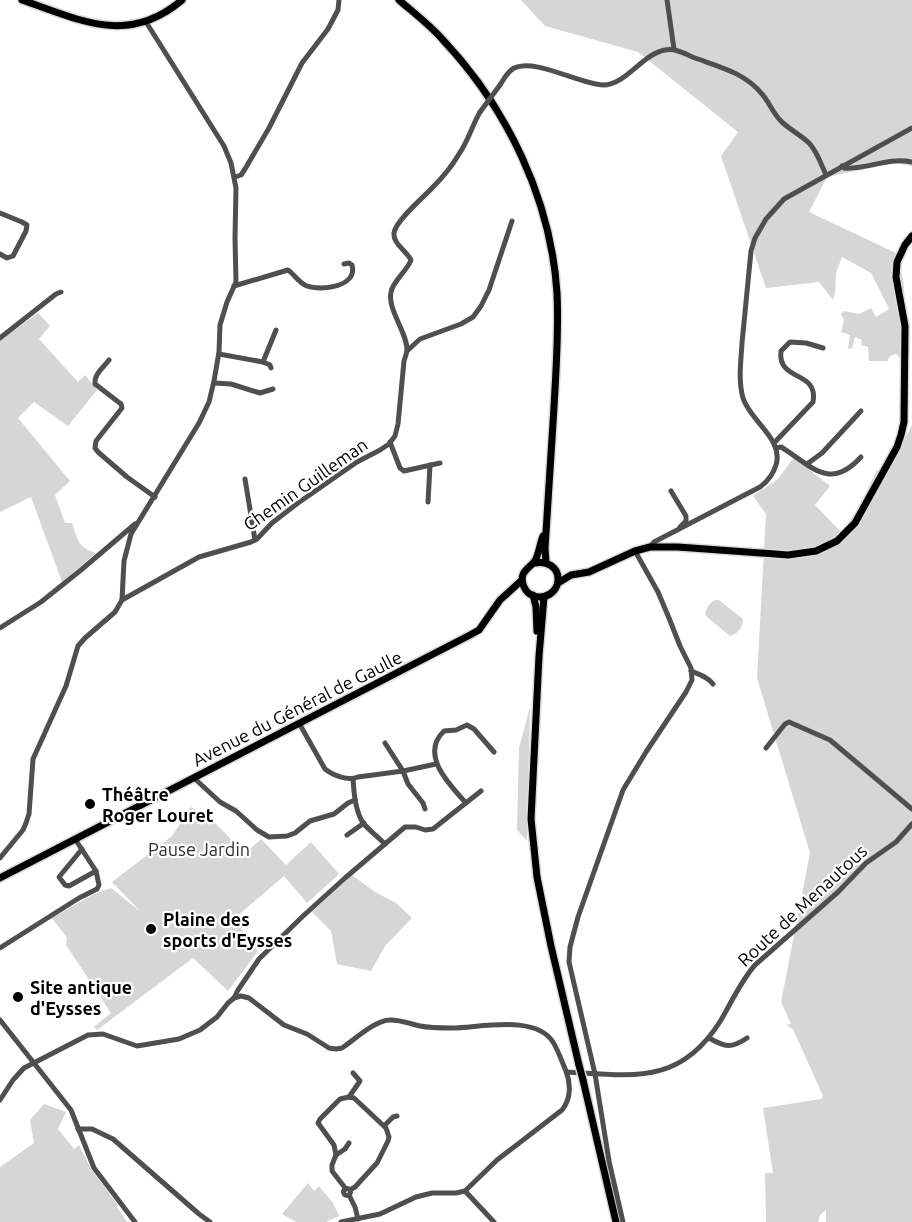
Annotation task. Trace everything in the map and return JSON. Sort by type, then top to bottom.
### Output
[{"type":"main road","points":[[22,0],[101,25],[122,26],[146,22],[171,9],[182,0]]},
{"type":"main road","points":[[399,0],[442,39],[482,87],[522,156],[542,212],[554,270],[557,320],[557,361],[545,548],[546,563]]},
{"type":"main road","points":[[500,600],[518,593],[530,593],[544,597],[553,592],[558,583],[571,576],[590,572],[635,551],[650,547],[788,555],[816,551],[837,541],[855,523],[897,447],[901,435],[905,326],[896,277],[897,262],[912,236]]},
{"type":"main road","points":[[535,563],[547,521]]},
{"type":"main road","points":[[539,656],[536,607],[522,580],[526,569],[535,563],[546,563],[554,569],[565,572],[602,567]]},
{"type":"main road","points":[[554,569],[558,583]]},
{"type":"main road","name":"Avenue du Général de Gaulle","points":[[0,878],[479,630],[500,600],[522,580]]},
{"type":"main road","points":[[544,597],[531,819],[537,877],[616,1222]]},
{"type":"street","points":[[235,177],[241,175],[245,170],[302,63],[328,29],[338,10],[339,0]]},
{"type":"street","points":[[667,0],[674,49],[733,72],[750,82],[764,95],[780,120],[814,149],[826,175]]},
{"type":"street","points":[[0,858],[26,823],[33,759],[66,686],[78,646],[115,612],[122,600],[124,561],[131,534],[199,423],[209,402],[219,354],[220,325],[236,282],[236,188],[231,163],[224,146],[146,22]]},
{"type":"street","name":"Chemin Guilleman","points":[[122,600],[199,557],[255,540],[289,510],[357,462],[380,450],[395,436],[406,344],[390,294],[411,260],[393,234],[404,216],[434,186],[460,154],[471,127],[506,74],[515,68],[531,66],[604,85],[624,76],[651,55],[663,50],[674,49]]},
{"type":"street","points":[[650,547],[654,542],[760,487],[768,480],[778,459],[775,445],[743,400],[740,376],[751,251],[755,238],[766,219],[784,199],[912,128]]},
{"type":"street","points":[[842,166],[851,168],[884,161],[912,162]]},
{"type":"street","points":[[0,213],[27,225],[14,256],[7,258],[0,254]]},
{"type":"street","points":[[406,351],[420,339],[461,324],[473,317],[489,290],[512,221]]},
{"type":"street","points":[[234,286],[288,270],[304,285],[320,288],[334,287],[344,282],[352,273],[352,265],[344,264]]},
{"type":"street","points":[[0,339],[61,292]]},
{"type":"street","points":[[263,362],[276,330]]},
{"type":"street","points":[[775,445],[813,402],[814,397],[812,387],[808,382],[787,370],[780,357],[781,351],[790,342],[806,343],[823,348]]},
{"type":"street","points":[[219,354],[263,362],[272,368]]},
{"type":"street","points":[[109,360],[97,374],[95,384],[121,404],[122,408],[96,441],[95,448],[127,477],[155,497]]},
{"type":"street","points":[[214,383],[231,384],[260,393],[273,389]]},
{"type":"street","points":[[807,464],[822,453],[861,411]]},
{"type":"street","points":[[390,442],[400,468],[404,471],[440,463]]},
{"type":"street","points":[[775,445],[823,474],[835,475],[847,469],[861,457]]},
{"type":"street","points":[[428,501],[430,465]]},
{"type":"street","points":[[245,478],[255,540]]},
{"type":"street","points":[[671,491],[687,517],[680,528]]},
{"type":"street","points":[[0,628],[49,595],[138,521]]},
{"type":"street","points":[[623,1222],[609,1161],[595,1074],[568,962],[578,917],[623,790],[692,680],[691,668],[658,592],[635,551]]},
{"type":"street","points":[[691,671],[700,674],[713,684]]},
{"type":"street","points":[[766,748],[789,722],[830,740],[912,809]]},
{"type":"street","points":[[299,723],[325,769],[337,776],[353,779],[436,764]]},
{"type":"street","points":[[466,803],[436,764],[435,745],[440,735],[446,730],[456,730],[467,725],[474,729],[494,752]]},
{"type":"street","points":[[385,743],[403,771],[408,784],[425,808]]},
{"type":"street","points":[[393,772],[396,762]]},
{"type":"street","points":[[194,778],[220,802],[236,811],[257,830],[269,837],[295,833],[310,821],[334,814],[355,800]]},
{"type":"street","points":[[353,779],[358,812],[364,824],[385,844]]},
{"type":"street","points":[[0,1100],[24,1068],[88,1035],[103,1034],[137,1046],[186,1037],[200,1030],[212,1022],[234,998],[259,959],[302,917],[385,844],[405,827],[416,827],[425,831],[433,829],[481,791]]},
{"type":"street","points":[[348,835],[364,824]]},
{"type":"street","name":"Route de Menautous","points":[[567,1072],[622,1076],[647,1074],[683,1061],[709,1038],[747,974],[755,965],[838,892],[866,863],[896,842],[912,824]]},
{"type":"street","points":[[0,948],[97,889],[99,885],[96,871],[75,839]]},
{"type":"street","points":[[82,849],[59,877],[69,886],[96,871]]},
{"type":"street","points":[[234,998],[241,996],[249,998],[284,1025],[307,1034],[329,1048],[336,1049],[342,1048],[377,1023],[388,1020],[422,1026],[454,1028],[505,1024],[522,1026],[537,1029],[553,1041],[567,1072],[570,1096],[562,1110],[497,1160],[465,1191],[432,1193],[416,1197],[380,1214],[341,1222]]},
{"type":"street","points":[[0,1020],[71,1110],[94,1168],[135,1222]]},
{"type":"street","points":[[709,1038],[720,1045],[729,1046],[747,1038]]},
{"type":"street","points":[[349,1097],[360,1080],[353,1073]]},
{"type":"street","points":[[336,1155],[332,1141],[318,1124],[320,1119],[340,1099],[354,1098],[384,1126],[389,1137],[382,1155],[370,1171],[356,1187],[348,1191]]},
{"type":"street","points":[[384,1126],[397,1116]]},
{"type":"street","points":[[78,1129],[92,1129],[114,1139],[210,1222]]},
{"type":"street","points":[[349,1143],[336,1155],[332,1171],[348,1191],[358,1219]]},
{"type":"street","points":[[465,1191],[494,1222]]},
{"type":"green space","points":[[521,0],[912,0],[912,166],[894,163],[827,177],[809,212],[896,253],[903,279],[910,351],[901,359],[896,354],[890,356],[887,361],[869,361],[868,347],[861,345],[862,340],[855,337],[852,348],[848,349],[850,335],[841,332],[844,320],[841,314],[844,311],[859,314],[871,308],[876,317],[889,309],[871,273],[842,257],[836,273],[833,300],[819,282],[766,288],[721,156],[738,132],[638,52],[545,26]]},
{"type":"green space","points":[[38,313],[50,326],[39,339],[78,382],[85,375],[97,390],[68,426],[34,402],[18,418],[70,481],[55,495],[65,523],[72,523],[82,545],[96,553],[62,582],[31,497],[0,512],[0,341]]},
{"type":"green space","points":[[912,425],[912,1222],[826,1222],[826,1210],[820,1215],[818,1222],[766,1222],[765,1173],[773,1173],[763,1108],[821,1099],[823,1096],[793,1029],[786,1025],[791,1024],[781,1002],[810,853],[757,678],[766,514],[753,496],[778,479],[794,457],[830,486],[815,505],[841,532],[855,514],[877,470],[886,474]]},
{"type":"green space","points":[[719,600],[743,619],[741,627],[735,634],[730,636],[706,616],[709,605]]},
{"type":"green space","points":[[530,707],[527,841],[517,830],[519,748]]},
{"type":"green space","name":"Plaine des sports d'Eysses","points":[[191,807],[212,820],[243,855],[261,839],[286,865],[311,842],[339,874],[307,903],[284,876],[234,919],[258,951],[228,991],[193,958],[97,1030],[94,1027],[111,1013],[66,945],[67,938],[52,918],[94,894],[111,888],[141,912],[112,882],[172,836]]},
{"type":"green space","points":[[352,875],[375,892],[396,903],[412,918],[385,946],[371,971],[337,964],[331,931],[312,912]]},
{"type":"green space","points":[[44,1104],[66,1112],[58,1129],[74,1149],[79,1145],[91,1169],[118,1205],[117,1207],[127,1222],[0,1222],[0,1167],[34,1143],[30,1120]]},
{"type":"green space","points":[[308,1183],[314,1191],[319,1186],[333,1203],[339,1216],[326,1222],[296,1222],[282,1214]]},
{"type":"place","name":"Théâtre Roger Louret","points":[[90,804]]},
{"type":"place","name":"Plaine des sports d'Eysses","points":[[151,929]]},
{"type":"place","name":"Site antique d'Eysses","points":[[18,997]]},
{"type":"park label","name":"Pause Jardin","points":[[199,849]]}]
